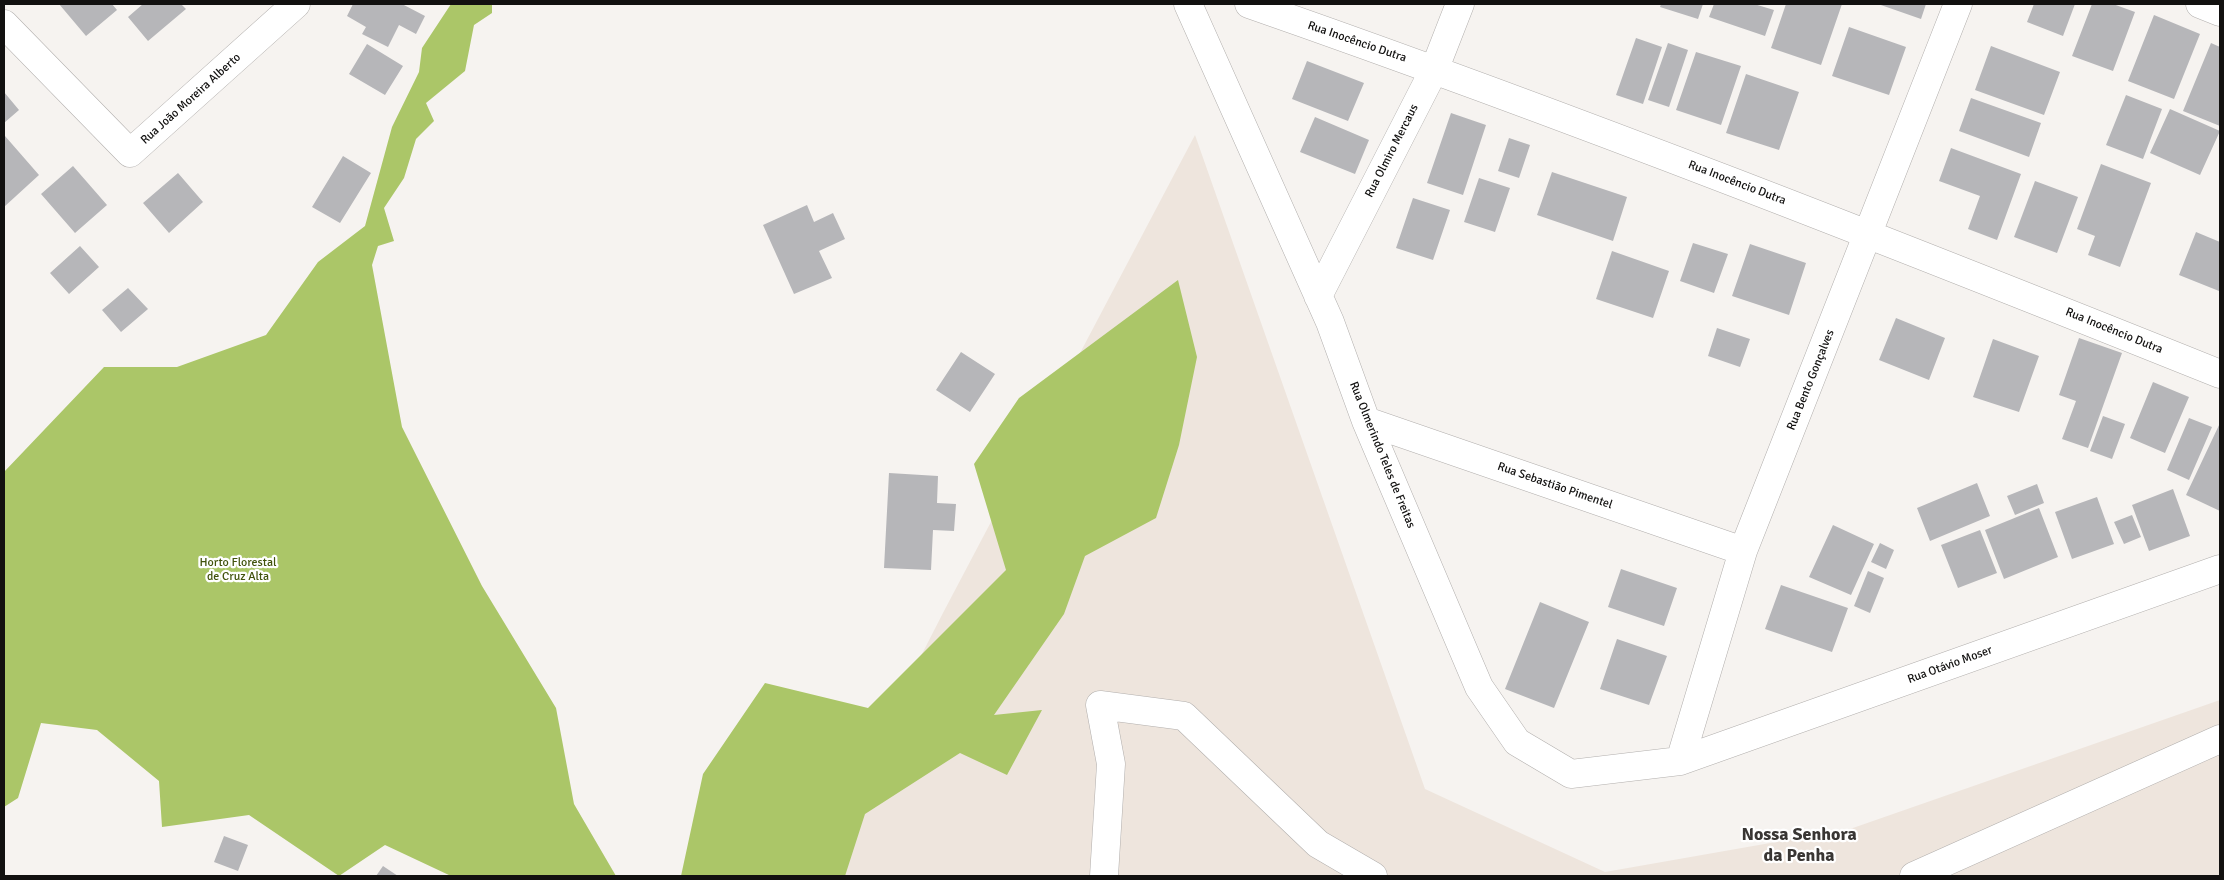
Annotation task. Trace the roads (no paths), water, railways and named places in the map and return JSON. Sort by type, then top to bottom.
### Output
[{"type":"street","name":"Rua João Moreira Alberto","points":[[4,24],[130,153],[296,4]]},
{"type":"street","name":"Rua Olmerindo Teles de Freitas","points":[[1188,4],[1330,322],[1366,421],[1479,686],[1517,742],[1571,774],[1680,761]]},
{"type":"street","name":"Rua Inocêncio Dutra","points":[[1249,4],[1435,68],[1868,233],[2220,374]]},
{"type":"street","name":"Rua Olmiro Mercaus","points":[[1318,296],[1435,68],[1460,4]]},
{"type":"street","name":"Rua Bento Gonçalves","points":[[1680,761],[1743,551],[1958,4]]},
{"type":"street","points":[[2200,4],[2220,12]]},
{"type":"street","name":"Rua Sebastião Pimentel","points":[[1366,421],[1743,551]]},
{"type":"street","name":"Rua Otávio Moser","points":[[1680,761],[2220,569]]},
{"type":"street","points":[[1104,876],[1111,764],[1100,705],[1184,716],[1318,844],[1373,876]]},
{"type":"street","points":[[1914,876],[2220,738]]},
{"type":"district","name":"Nossa Senhora da Penha","points":[[1799,845]]},
{"type":"park label","name":"Horto Florestal de Cruz Alta","points":[[238,570]]}]
